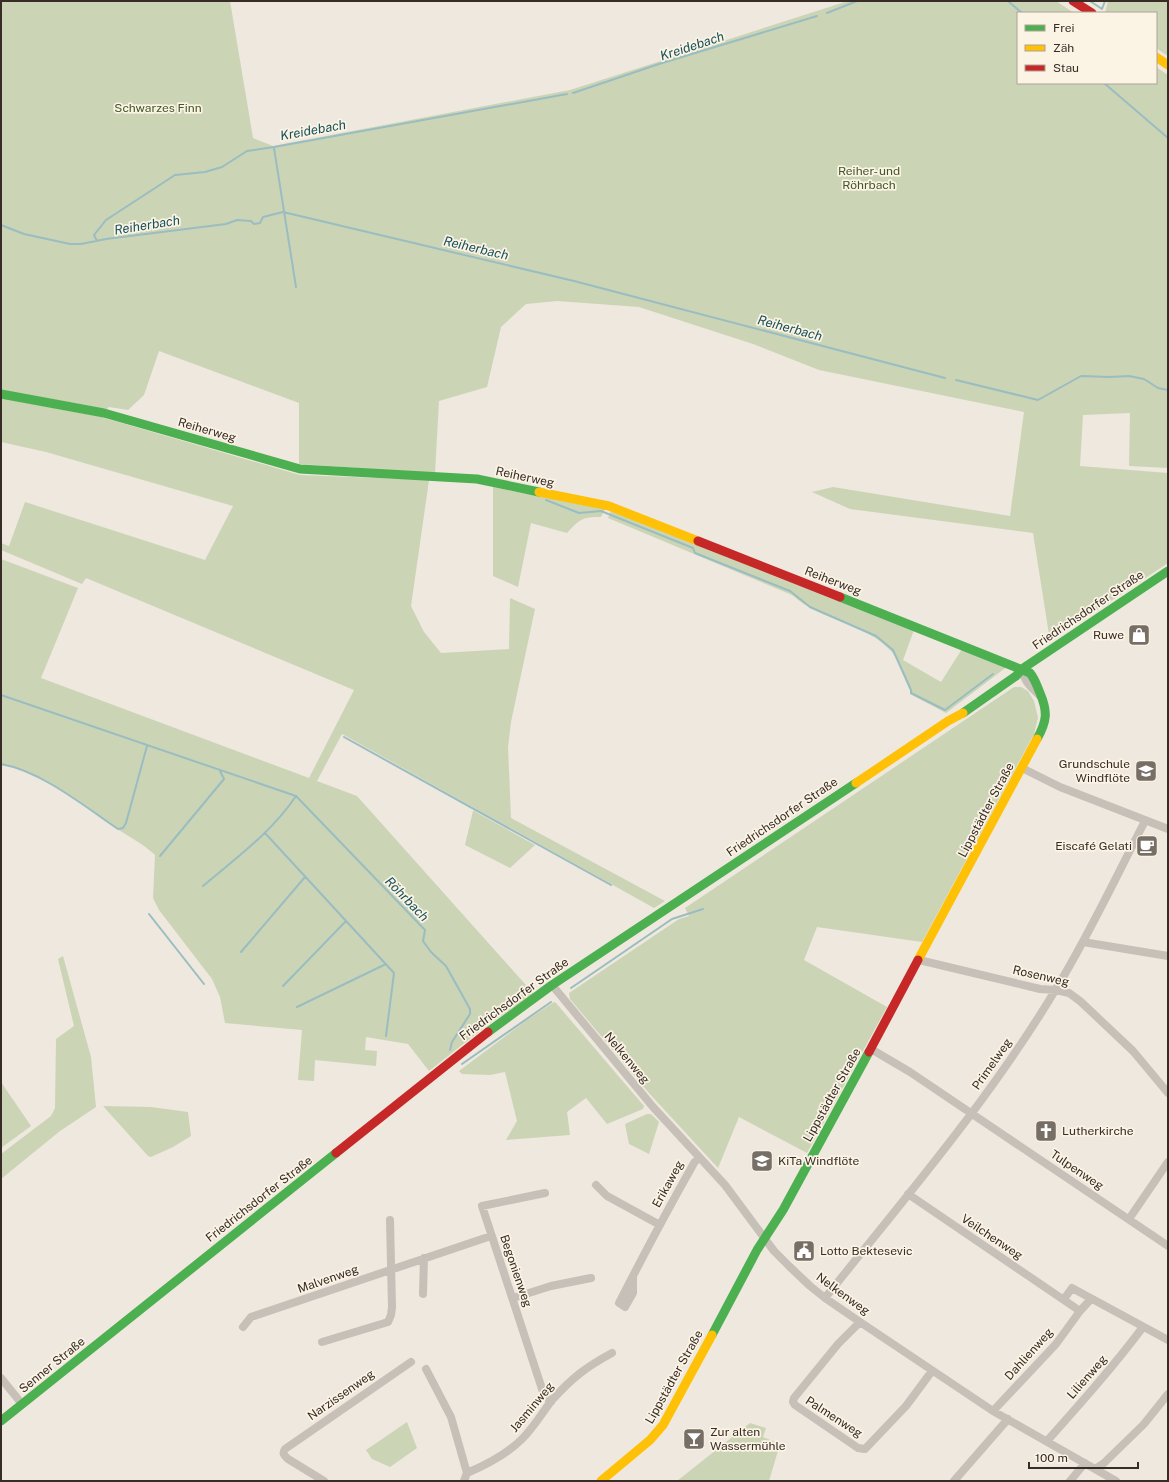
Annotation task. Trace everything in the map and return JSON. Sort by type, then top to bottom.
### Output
[{"type":"street","points":[[1073,1],[1090,12]]},
{"type":"street","points":[[1157,58],[1168,65]]},
{"type":"street","name":"Reiherweg","points":[[1,394],[104,413],[300,468],[477,479],[609,506],[1022,669]]},
{"type":"street","name":"Friedrichsdorfer Straße","points":[[117,1327],[460,1053],[552,985],[948,721],[963,713],[1016,676],[1022,669],[1168,571]]},
{"type":"street","name":"Lippstädter Straße","points":[[600,1481],[637,1452],[661,1427],[765,1238],[783,1210],[1040,735],[1045,721],[1046,712],[1034,678],[1030,673],[1022,669]]},
{"type":"street","points":[[1022,768],[1060,787],[1168,829]]},
{"type":"street","name":"Primelweg","points":[[824,1298],[972,1113],[1022,1043],[1056,990],[1083,942],[1145,821]]},
{"type":"street","points":[[1083,942],[1168,956]]},
{"type":"street","name":"Rosenweg","points":[[919,960],[1040,988],[1069,993],[1080,1000],[1133,1051],[1168,1093]]},
{"type":"street","name":"Nelkenweg","points":[[552,985],[653,1107],[725,1185],[783,1261],[824,1298],[993,1411],[1116,1481]]},
{"type":"street","name":"Tulpenweg","points":[[871,1049],[910,1072],[972,1113],[1168,1246]]},
{"type":"street","name":"Erikaweg","points":[[632,1277],[694,1163],[699,1157]]},
{"type":"street","points":[[1129,1219],[1168,1162]]},
{"type":"street","name":"Erikaweg","points":[[596,1185],[607,1196],[660,1225]]},
{"type":"street","name":"Begonienweg","points":[[545,1193],[482,1206],[544,1395],[551,1402]]},
{"type":"street","name":"Veilchenweg","points":[[908,1194],[1080,1311]]},
{"type":"street","points":[[322,1342],[388,1322],[392,1307],[390,1220]]},
{"type":"street","name":"Malvenweg","points":[[243,1327],[251,1317],[491,1236]]},
{"type":"street","points":[[423,1294],[424,1258]]},
{"type":"street","points":[[513,1298],[551,1286],[591,1278]]},
{"type":"street","points":[[1064,1299],[1072,1288],[1168,1340]]},
{"type":"street","points":[[1080,1311],[1091,1299]]},
{"type":"street","name":"Dahlienweg","points":[[993,1411],[1056,1344],[1080,1311]]},
{"type":"street","name":"Palmenweg","points":[[860,1322],[824,1360],[794,1398],[793,1402],[795,1405],[858,1448],[865,1449],[906,1406],[932,1371]]},
{"type":"street","name":"Senner Straße","points":[[1,1421],[117,1327]]},
{"type":"street","name":"Lilienweg","points":[[1047,1441],[1121,1357],[1142,1327]]},
{"type":"street","name":"Jasminweg","points":[[465,1477],[521,1441],[540,1419],[551,1402],[577,1375],[589,1366],[612,1353]]},
{"type":"street","name":"Narzissenweg","points":[[324,1481],[288,1459],[283,1452],[285,1448],[411,1362]]},
{"type":"street","points":[[426,1369],[451,1417],[465,1477]]},
{"type":"street","points":[[1,1378],[22,1404]]},
{"type":"street","points":[[1095,1469],[1104,1463],[1144,1424],[1168,1394]]},
{"type":"street","points":[[954,1481],[1008,1419]]},
{"type":"street","points":[[1070,1481],[1085,1463]]},
{"type":"green space","name":"Reiher- und Röhrbach","points":[[1,1],[230,1],[253,138],[273,146],[570,90],[848,1],[1056,1],[1072,12],[1017,12],[1017,84],[1157,84],[1157,68],[1168,75],[1168,468],[1129,466],[1130,413],[1083,415],[1080,466],[1168,473],[1168,563],[1050,641],[1033,533],[850,509],[812,492],[833,487],[1010,516],[1024,412],[819,370],[753,344],[639,307],[557,301],[526,304],[501,327],[487,387],[439,401],[435,473],[299,464],[299,403],[159,351],[144,395],[128,410],[109,407],[107,409],[1,390]]},
{"type":"green space","points":[[1108,1],[1168,1],[1168,56],[1157,49],[1157,12],[1105,12]]},
{"type":"green space","points":[[1,398],[101,417],[300,475],[429,480],[411,606],[424,632],[441,653],[509,649],[510,598],[535,609],[511,722],[508,747],[511,818],[665,901],[654,908],[342,734],[317,781],[357,796],[534,994],[486,1026],[429,1071],[408,1044],[366,1037],[365,1050],[377,1051],[376,1066],[315,1060],[314,1081],[298,1080],[302,1030],[225,1023],[220,997],[212,979],[159,910],[153,898],[155,855],[140,843],[114,827],[60,789],[31,774],[16,768],[1,765],[1,559],[78,588],[41,678],[309,778],[354,690],[86,578],[82,584],[1,550],[1,543],[9,546],[25,502],[205,560],[233,506],[46,452],[1,442]]},
{"type":"green space","points":[[493,487],[605,509],[601,517],[585,518],[567,533],[531,523],[518,587],[493,576]]},
{"type":"green space","points":[[611,511],[914,630],[903,660],[941,682],[962,649],[1008,666],[946,713],[910,694],[910,690],[894,654],[880,641],[855,627],[816,611],[803,604],[792,595],[608,518]]},
{"type":"green space","points":[[1014,687],[1021,687],[1028,691],[1034,701],[1038,718],[1034,734],[922,942],[817,927],[804,960],[887,1007],[807,1153],[739,1117],[718,1168],[648,1092],[570,999],[569,993],[679,919],[689,916],[685,908]]},
{"type":"green space","points":[[473,811],[535,845],[510,868],[465,845]]},
{"type":"green space","points":[[63,956],[91,1057],[96,1107],[60,1131],[1,1179],[1,1154],[51,1116],[55,1108],[56,1039],[74,1026],[58,959]]},
{"type":"green space","points":[[554,1002],[644,1106],[643,1109],[607,1124],[586,1098],[567,1112],[570,1135],[506,1140],[517,1121],[505,1072],[490,1075],[462,1074],[459,1071],[527,1020]]},
{"type":"green space","points":[[1,1082],[31,1126],[1,1148]]},
{"type":"green space","points":[[103,1106],[151,1107],[188,1112],[191,1136],[173,1147],[151,1157],[148,1156]]},
{"type":"green space","points":[[647,1114],[651,1114],[659,1122],[649,1154],[629,1144],[625,1124]]},
{"type":"green space","points":[[407,1422],[417,1448],[390,1467],[372,1459],[366,1450]]},
{"type":"green space","points":[[750,1423],[766,1428],[763,1437],[780,1444],[769,1481],[677,1481]]},
{"type":"waterway","name":"Kreidebach","points":[[827,13],[857,1]]},
{"type":"waterway","points":[[1008,1],[1021,12]]},
{"type":"waterway","name":"Kreidebach","points":[[1090,1],[1102,9],[1105,1]]},
{"type":"waterway","name":"Kreidebach","points":[[573,93],[659,64],[817,16]]},
{"type":"waterway","points":[[1105,84],[1168,138]]},
{"type":"waterway","name":"Kreidebach","points":[[97,241],[94,235],[106,220],[175,175],[205,172],[222,167],[247,151],[567,94]]},
{"type":"waterway","points":[[274,148],[296,287]]},
{"type":"waterway","name":"Reiherbach","points":[[1,225],[24,234],[70,244],[81,244],[106,239],[226,224],[237,220],[251,221],[254,224],[260,223],[263,217],[283,212],[574,281],[945,378]]},
{"type":"waterway","name":"Reiherbach","points":[[956,380],[1038,400],[1081,376],[1129,376],[1144,379],[1158,388],[1168,390]]},
{"type":"waterway","points":[[546,500],[579,513],[601,511],[693,548],[695,553],[790,591],[810,607],[876,636],[893,650],[911,693],[945,710],[993,674]]},
{"type":"waterway","name":"Röhrbach","points":[[1,695],[296,796],[425,930],[423,941],[431,952],[446,966],[470,1009],[470,1014],[452,1042],[450,1050]]},
{"type":"waterway","points":[[344,737],[611,885]]},
{"type":"waterway","points":[[1,764],[31,774],[62,790],[118,829],[123,828],[126,823],[147,746]]},
{"type":"waterway","points":[[160,856],[224,779],[220,771]]},
{"type":"waterway","points":[[203,886],[265,833],[296,796]]},
{"type":"waterway","points":[[265,833],[394,973],[386,1036]]},
{"type":"waterway","points":[[241,952],[305,877]]},
{"type":"waterway","name":"Röhrbach","points":[[571,988],[672,919],[703,909]]},
{"type":"waterway","points":[[149,914],[204,984]]},
{"type":"waterway","points":[[283,986],[346,921]]},
{"type":"waterway","points":[[297,1007],[386,964]]},
{"type":"waterway","name":"Röhrbach","points":[[462,1064],[551,1002]]},
{"type":"traffic: fast","points":[[1,394],[104,413],[300,469],[477,479],[539,492]]},
{"type":"traffic: fast","points":[[963,713],[1016,676],[1022,669],[1168,571]]},
{"type":"traffic: fast","points":[[840,597],[1030,673],[1035,680],[1045,711],[1043,727],[1037,739]]},
{"type":"traffic: fast","points":[[488,1032],[552,985],[856,783]]},
{"type":"traffic: fast","points":[[712,1335],[757,1250],[783,1210],[869,1052]]},
{"type":"traffic: fast","points":[[1,1421],[336,1153]]},
{"type":"traffic: slow","points":[[1157,58],[1168,65]]},
{"type":"traffic: slow","points":[[539,492],[609,506],[698,541]]},
{"type":"traffic: slow","points":[[856,783],[948,721],[963,713]]},
{"type":"traffic: slow","points":[[918,960],[1037,739]]},
{"type":"traffic: slow","points":[[601,1481],[650,1440],[663,1425],[712,1335]]},
{"type":"traffic: jam","points":[[1073,1],[1090,12]]},
{"type":"traffic: jam","points":[[698,541],[840,597]]},
{"type":"traffic: jam","points":[[869,1052],[918,960]]},
{"type":"traffic: jam","points":[[336,1153],[488,1032]]},
{"type":"place","name":"Ruwe","points":[[1139,635]]},
{"type":"place","name":"Grundschule Windflöte","points":[[1146,771]]},
{"type":"place","name":"Eiscafé Gelati","points":[[1147,846]]},
{"type":"place","name":"Lutherkirche","points":[[1046,1131]]},
{"type":"place","name":"KiTa Windflöte","points":[[762,1161]]},
{"type":"place","name":"Lotto Bektesevic","points":[[804,1251]]},
{"type":"place","name":"Zur alten Wassermühle","points":[[694,1439]]},
{"type":"park label","name":"Schwarzes Finn","points":[[158,108]]}]
